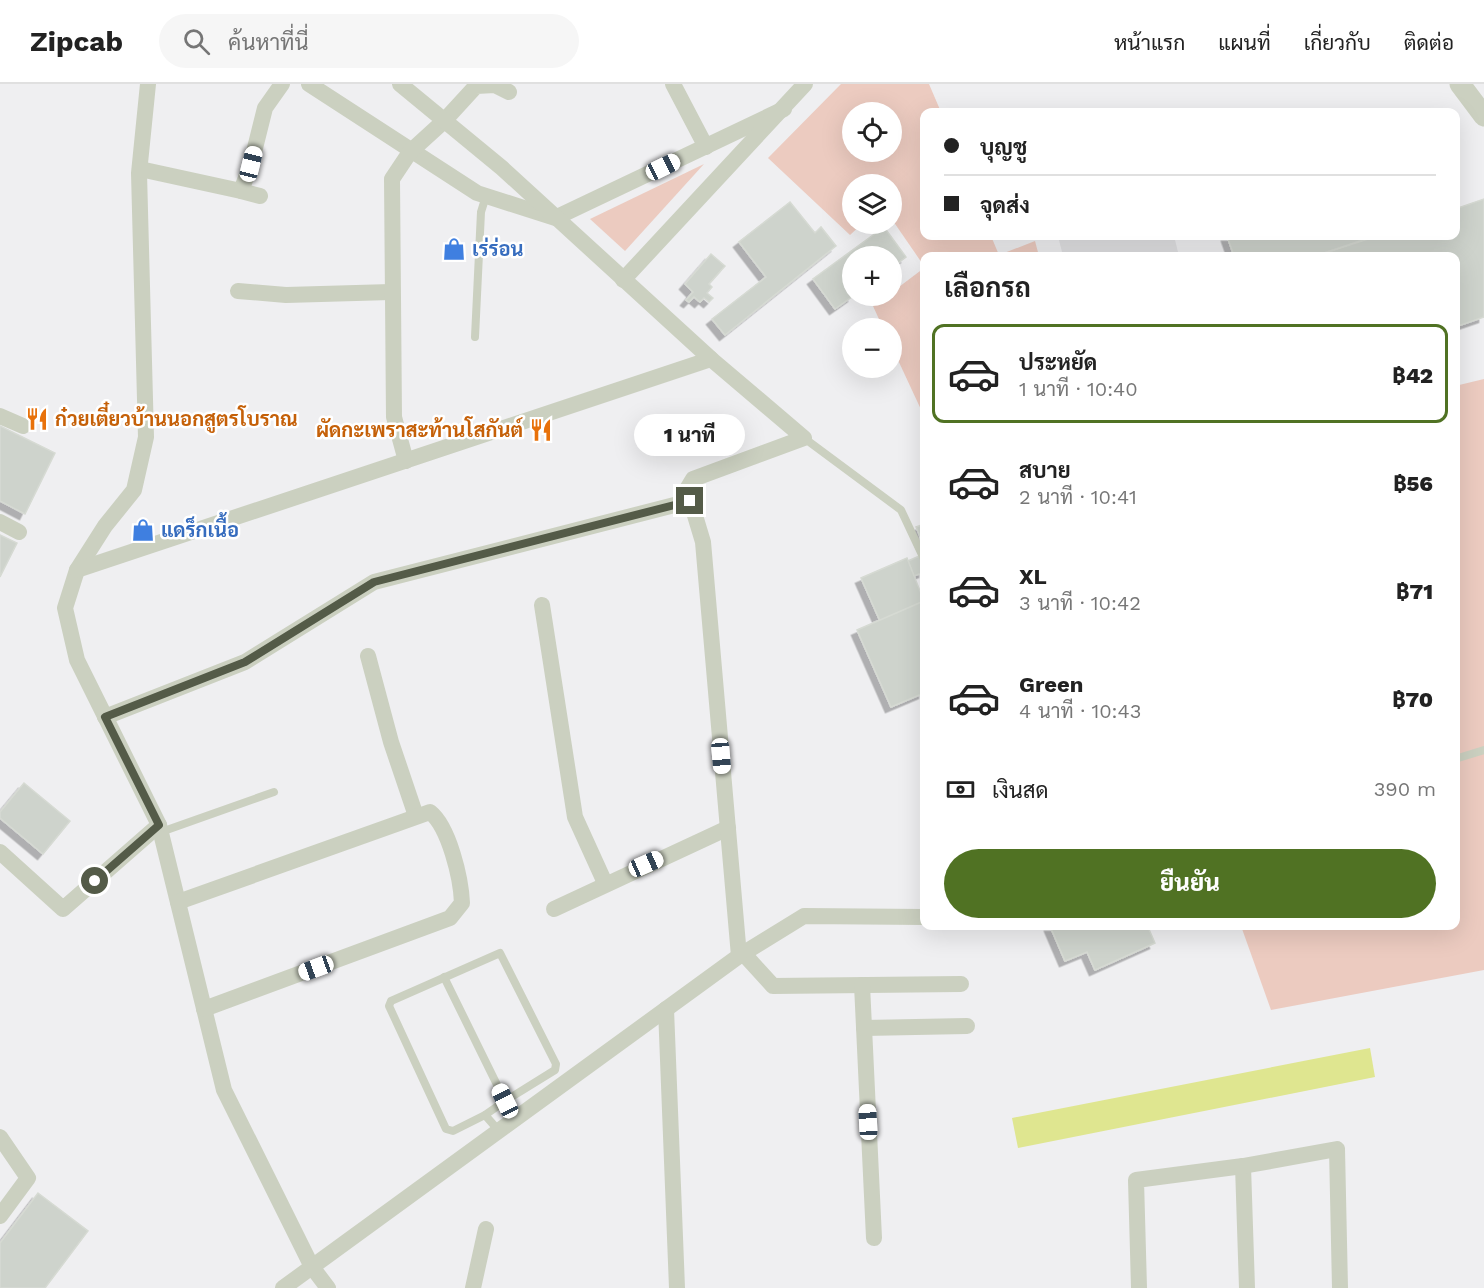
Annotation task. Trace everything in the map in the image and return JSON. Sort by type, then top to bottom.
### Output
[{"type":"street","points":[[148,84],[140,169],[146,436],[134,490],[105,526],[77,570],[65,608],[77,660],[160,829],[224,1089],[312,1268],[328,1288]]},
{"type":"street","points":[[241,191],[251,164],[265,108],[282,84]]},
{"type":"street","points":[[309,84],[477,194],[555,218],[784,109]]},
{"type":"street","points":[[400,84],[502,168],[711,359],[804,438],[693,479],[687,489],[703,542],[741,955],[773,986],[961,984]]},
{"type":"street","points":[[673,84],[706,147]]},
{"type":"street","points":[[623,280],[805,84]]},
{"type":"street","points":[[1460,84],[1484,116]]},
{"type":"street","points":[[406,460],[394,417],[391,292],[392,179],[410,152],[444,121],[476,86],[495,85],[509,92]]},
{"type":"street","points":[[140,169],[260,196]]},
{"type":"street","points":[[238,291],[286,295],[391,292]]},
{"type":"street","points":[[77,570],[711,359]]},
{"type":"street","points":[[0,416],[23,426]]},
{"type":"street","points":[[105,717],[245,662],[374,582],[690,501]]},
{"type":"street","points":[[0,522],[19,532]]},
{"type":"street","points":[[542,605],[575,817],[605,882]]},
{"type":"street","points":[[368,656],[391,742],[416,816]]},
{"type":"street","points":[[178,902],[430,812],[440,820],[461,884],[462,903],[450,918],[204,1009]]},
{"type":"street","points":[[554,909],[605,882],[728,828]]},
{"type":"street","points":[[0,852],[63,909],[160,829]]},
{"type":"street","points":[[283,1288],[741,955],[804,916],[920,917]]},
{"type":"street","points":[[862,985],[874,1238]]},
{"type":"street","points":[[666,1009],[677,1288]]},
{"type":"street","points":[[864,1028],[967,1026]]},
{"type":"street","points":[[0,1137],[28,1178],[0,1216]]},
{"type":"street","points":[[1139,1288],[1136,1180],[1243,1166],[1337,1149],[1340,1288]]},
{"type":"street","points":[[1243,1166],[1247,1288]]},
{"type":"street","points":[[473,1288],[486,1229]]},
{"type":"lane","points":[[475,337],[482,212],[486,196]]},
{"type":"lane","points":[[804,438],[901,510],[920,550]]},
{"type":"lane","points":[[1460,757],[1484,750]]},
{"type":"lane","points":[[160,829],[274,792]]},
{"type":"lane","points":[[498,952],[555,1060],[555,1070],[505,1101],[485,1115],[453,1131],[446,1129],[389,1006],[391,1001],[498,952]]},
{"type":"lane","points":[[444,977],[505,1101]]},
{"type":"lane","points":[[485,1115],[499,1131]]},
{"type":"shaded area","points":[[841,84],[929,84],[939,108],[920,108],[920,240],[993,240],[998,252],[920,252],[920,260],[902,234],[902,174],[842,174],[842,227],[768,158]]},
{"type":"shaded area","points":[[704,164],[625,251],[590,219]]},
{"type":"shaded area","points":[[1059,240],[1175,240],[1178,252],[1062,252]]},
{"type":"shaded area","points":[[1035,241],[1038,252],[1007,252]]},
{"type":"shaded area","points":[[920,271],[920,407],[902,369],[902,318],[878,318],[873,306],[902,306],[902,285]]},
{"type":"shaded area","points":[[1484,379],[1484,970],[1271,1010],[1242,930],[1460,930],[1460,385]]},
{"type":"shaded area","points":[[1370,1048],[1375,1077],[1018,1148],[1012,1118]]},
{"type":"building","points":[[1484,199],[1484,317],[1460,325],[1460,252],[1328,252],[1365,240],[1460,240],[1460,207]]},
{"type":"building","points":[[790,202],[815,233],[821,227],[836,246],[725,335],[712,319],[766,277],[739,242]]},
{"type":"building","points":[[874,234],[889,234],[898,246],[858,246]]},
{"type":"building","points":[[1228,240],[1363,240],[1327,252],[1233,252]]},
{"type":"building","points":[[711,254],[725,266],[709,284],[712,287],[707,293],[713,298],[709,302],[704,298],[700,302],[694,297],[689,302],[686,300],[693,292],[685,284]]},
{"type":"building","points":[[842,258],[842,304],[835,309],[813,279]]},
{"type":"building","points":[[0,426],[55,453],[25,514],[0,501]]},
{"type":"building","points":[[0,535],[17,543],[0,577]]},
{"type":"building","points":[[920,556],[920,574],[914,576],[908,561]]},
{"type":"building","points":[[907,558],[920,591],[920,603],[880,621],[861,578]]},
{"type":"building","points":[[920,603],[920,695],[891,707],[857,630]]},
{"type":"building","points":[[24,783],[70,821],[43,854],[0,818],[0,812]]},
{"type":"building","points":[[1052,930],[1149,930],[1155,943],[1095,970],[1087,952],[1065,961]]},
{"type":"building","points":[[38,1193],[88,1231],[45,1288],[0,1288],[0,1243]]},
{"type":"place","name":"เร่ร่อน","points":[[454,249]]},
{"type":"place","name":"ก๋วยเตี๋ยวบ้านนอกสูตรโบราณ","points":[[37,419]]},
{"type":"place","name":"ผัดกะเพราสะท้านโสกันต์","points":[[541,430]]},
{"type":"place","name":"แดร็กเนื้อ","points":[[143,530]]},
{"type":"route","points":[[95,881],[159,825],[105,717],[245,662],[374,582],[690,501]]}]
